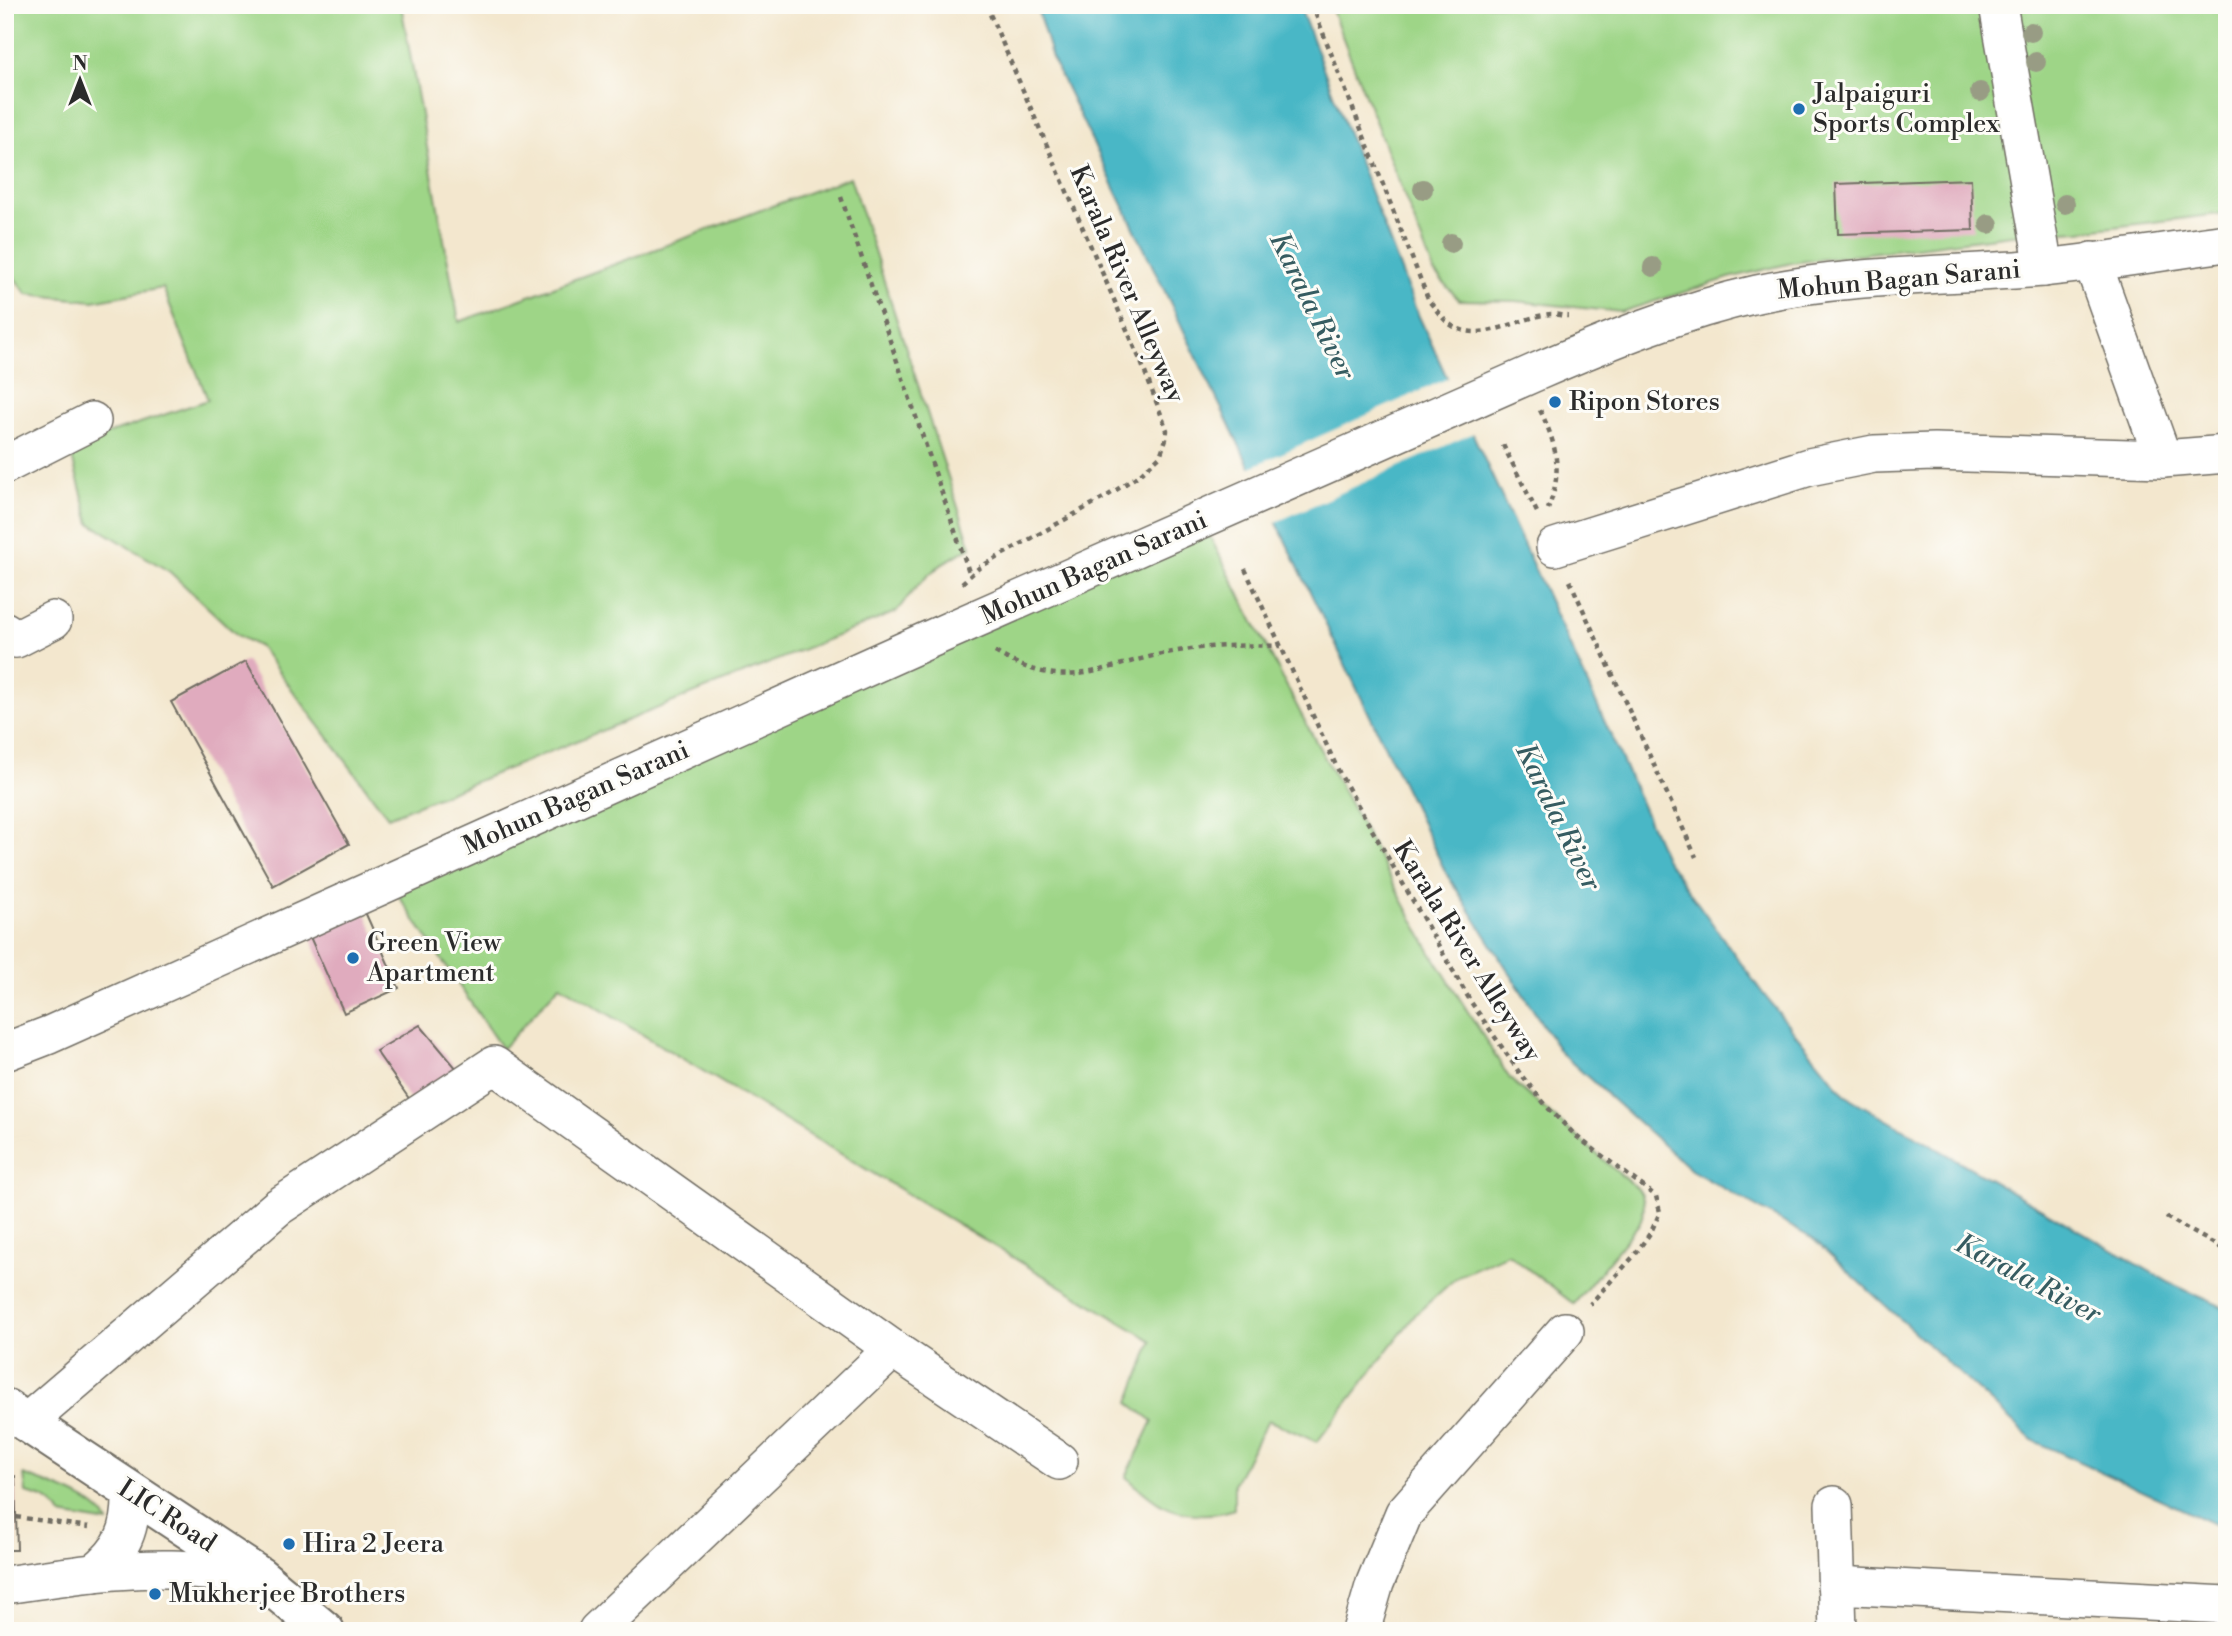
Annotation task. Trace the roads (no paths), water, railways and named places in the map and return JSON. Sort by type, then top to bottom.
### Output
[{"type":"main road","name":"LIC Road","points":[[15,1415],[130,1511],[259,1576],[325,1631]]},
{"type":"street","points":[[1998,5],[2044,268]]},
{"type":"street","name":"Mohun Bagan Sarani","points":[[5,1052],[49,1035],[968,623],[1597,346],[1691,311],[1754,295],[1821,283],[2044,268],[2227,243]]},
{"type":"street","points":[[2092,261],[2163,459]]},
{"type":"street","points":[[5,464],[92,421]]},
{"type":"street","points":[[1548,534],[1809,467],[1874,454],[1934,452],[2163,459],[2227,454]]},
{"type":"street","points":[[5,631],[16,639],[53,620]]},
{"type":"street","points":[[15,1415],[278,1208],[494,1065],[893,1349],[1059,1461]]},
{"type":"street","points":[[1361,1631],[1375,1583],[1404,1513],[1565,1331]]},
{"type":"street","points":[[597,1631],[893,1349]]},
{"type":"street","points":[[1834,1505],[1838,1631]]},
{"type":"street","points":[[94,1573],[109,1562],[120,1547],[130,1511]]},
{"type":"street","points":[[5,1585],[94,1573],[171,1569],[259,1576]]},
{"type":"street","points":[[1836,1585],[2227,1605]]},
{"type":"water","name":"Karala River","points":[[1036,5],[1299,5],[1416,310],[1665,858],[1764,995],[1846,1096],[2170,1283],[2227,1309],[2227,1530],[2032,1440],[1813,1239],[1691,1170],[1560,1052],[1446,873],[1052,58]]},
{"type":"place","name":"Jalpaiguri Sports Complex","points":[[1799,109]]},
{"type":"place","name":"Ripon Stores","points":[[1555,402]]},
{"type":"place","name":"Green View Apartment","points":[[353,958]]},
{"type":"place","name":"Hira 2 Jeera","points":[[289,1544]]},
{"type":"place","name":"Mukherjee Brothers","points":[[155,1594]]}]
